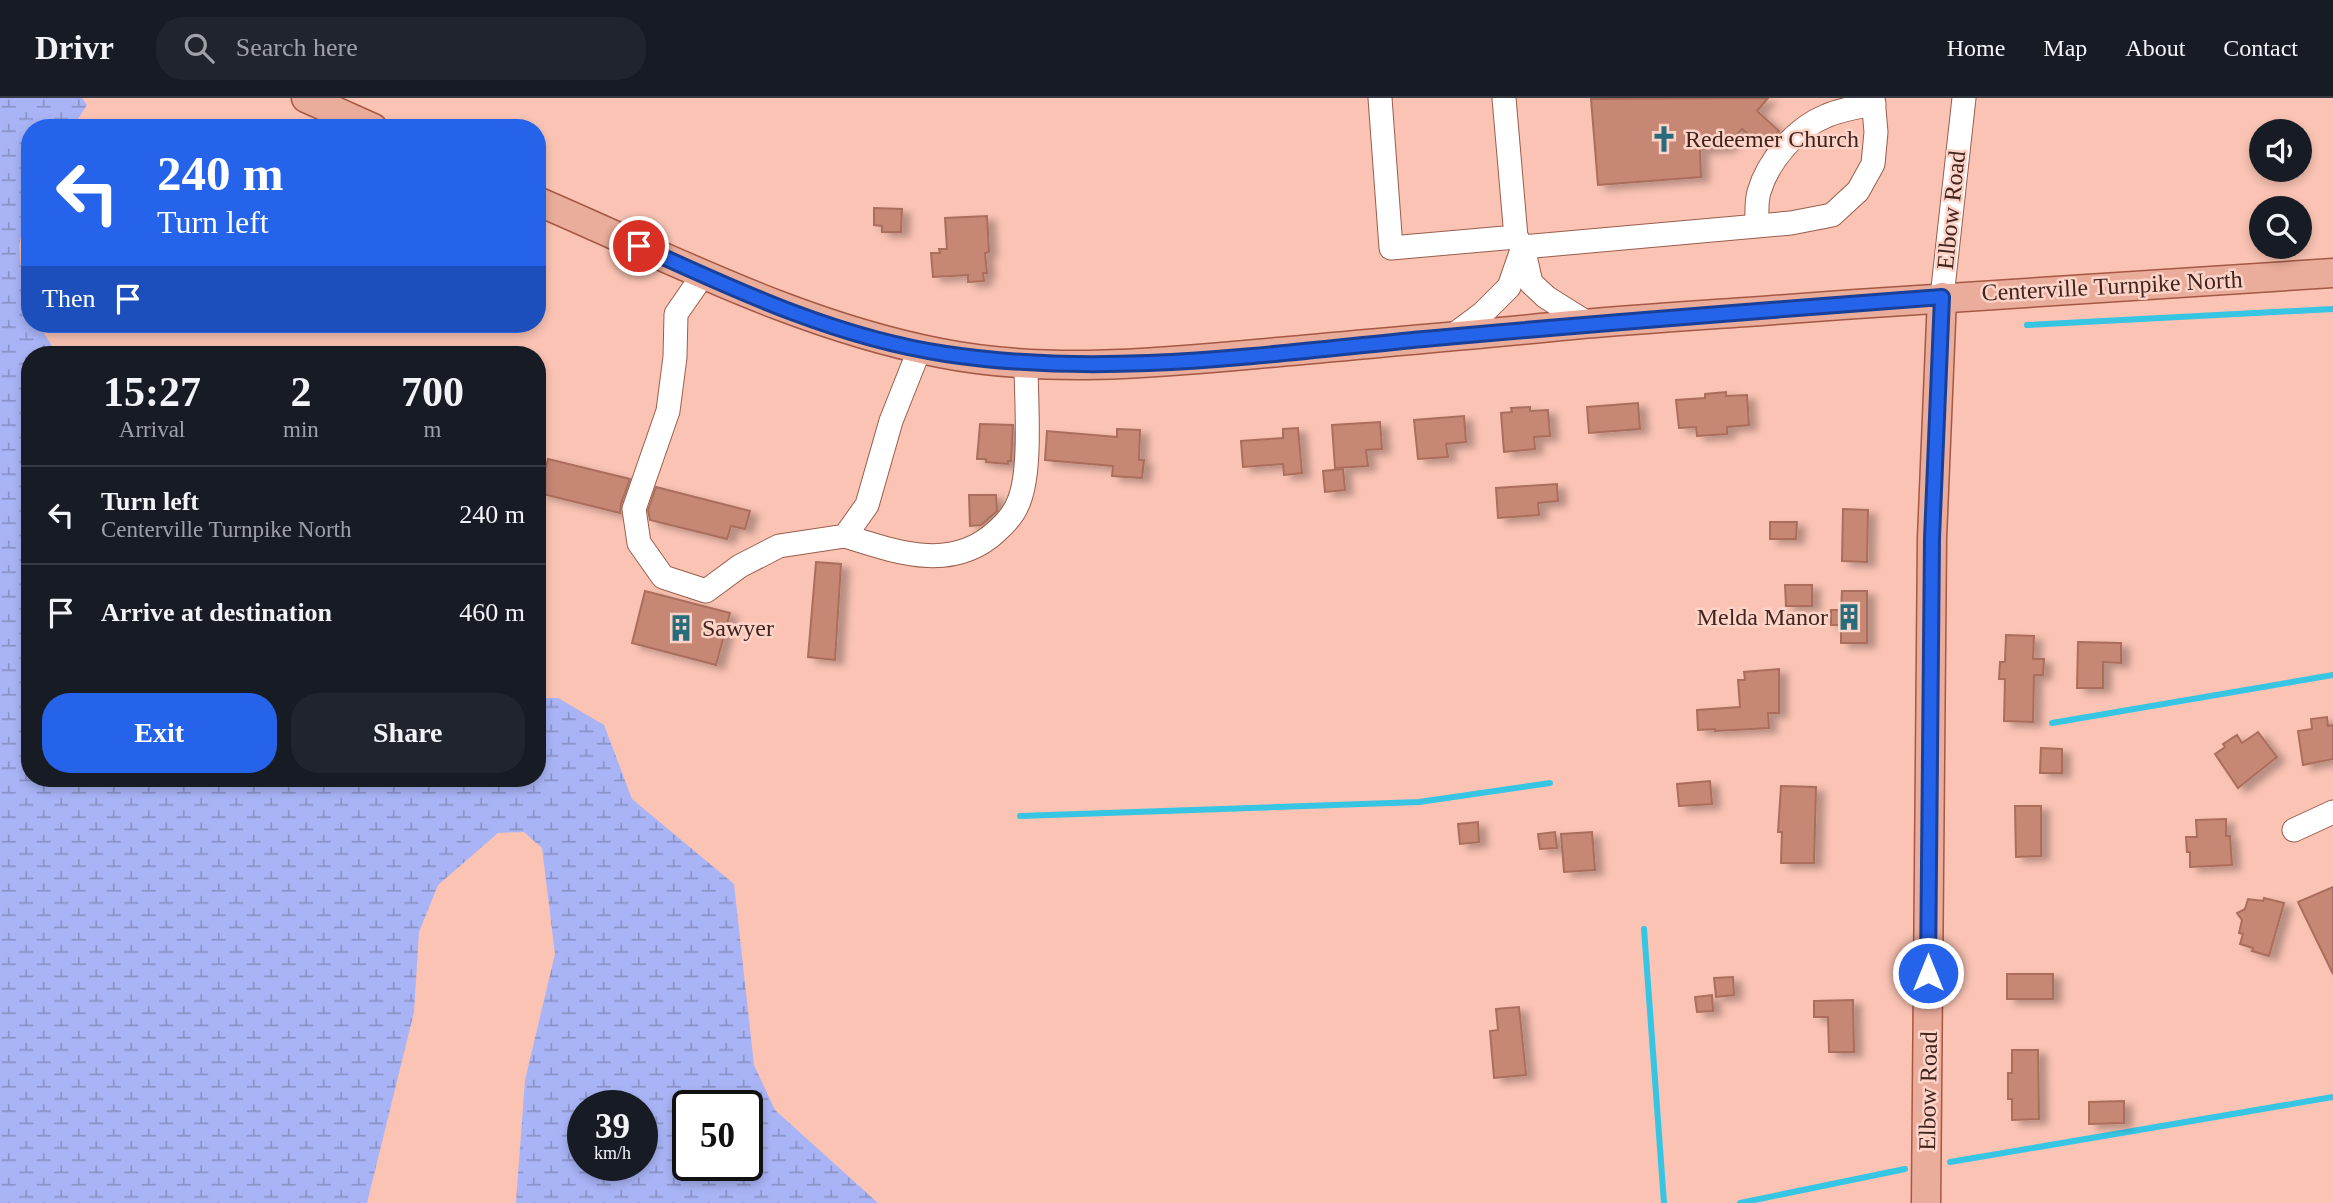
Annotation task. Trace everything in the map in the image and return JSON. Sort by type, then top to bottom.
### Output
[{"type":"main road","points":[[306,98],[353,119]]},
{"type":"main road","name":"Centerville Turnpike North","points":[[546,205],[703,275],[807,317],[870,338],[942,354],[1045,364],[1139,363],[1942,297],[2333,273]]},
{"type":"main road","name":"Elbow Road","points":[[1926,1203],[1932,538],[1942,297]]},
{"type":"street","points":[[1380,98],[1391,248],[1791,223],[1832,215],[1858,191],[1873,164],[1876,132],[1874,101],[1822,117],[1797,134],[1773,162],[1758,193],[1757,225]]},
{"type":"street","points":[[1504,98],[1519,242],[1531,283],[1546,297],[1589,324]]},
{"type":"street","name":"Elbow Road","points":[[1942,297],[1964,98]]},
{"type":"street","points":[[1451,337],[1483,313],[1509,287],[1519,242]]},
{"type":"street","points":[[703,275],[676,314],[675,357],[668,411],[634,509],[639,543],[663,577],[706,591],[740,566],[779,546],[845,536],[883,548],[942,557],[987,540],[1007,522],[1019,502],[1024,482],[1027,430],[1026,363]]},
{"type":"street","points":[[845,536],[867,505],[891,421],[920,348]]},
{"type":"street","points":[[2294,830],[2333,812]]},
{"type":"green space","points":[[0,98],[82,98],[87,105],[78,119],[21,119],[21,333],[44,333],[52,346],[21,346],[21,787],[546,787],[546,698],[558,698],[604,725],[632,799],[734,884],[754,1065],[775,1110],[878,1203],[516,1203],[525,1080],[555,954],[542,848],[524,832],[498,833],[438,885],[419,932],[414,1012],[367,1203],[0,1203]]},
{"type":"building","name":"Redeemer Church","points":[[1768,98],[1757,111],[1779,131],[1764,148],[1742,129],[1726,147],[1700,149],[1701,177],[1598,185],[1591,99]]},
{"type":"building","points":[[874,208],[902,209],[901,232],[882,232],[882,226],[874,225]]},
{"type":"building","points":[[987,216],[989,252],[985,253],[987,273],[983,273],[984,281],[968,282],[968,275],[933,277],[931,253],[940,253],[939,249],[947,249],[945,218]]},
{"type":"building","points":[[1726,392],[1726,396],[1747,395],[1749,425],[1727,427],[1727,434],[1697,436],[1696,427],[1679,428],[1676,400],[1705,398],[1705,394]]},
{"type":"building","points":[[1638,403],[1640,429],[1589,433],[1587,407]]},
{"type":"building","points":[[1530,407],[1530,411],[1548,410],[1550,436],[1534,437],[1535,449],[1504,452],[1501,413],[1512,412],[1511,408]]},
{"type":"building","points":[[1464,416],[1466,442],[1446,444],[1448,457],[1418,459],[1414,420]]},
{"type":"building","points":[[1380,422],[1382,449],[1366,450],[1368,466],[1335,468],[1332,425]]},
{"type":"building","points":[[980,424],[1013,425],[1011,461],[1008,461],[1008,464],[977,459]]},
{"type":"building","points":[[1298,428],[1302,473],[1284,475],[1283,464],[1243,467],[1241,441],[1283,438],[1283,429]]},
{"type":"building","points":[[1117,429],[1140,430],[1139,460],[1144,460],[1142,478],[1112,476],[1113,466],[1045,460],[1047,431],[1117,437]]},
{"type":"building","points":[[548,459],[630,479],[620,513],[546,495]]},
{"type":"building","points":[[1343,469],[1345,490],[1325,492],[1323,471]]},
{"type":"building","points":[[1557,484],[1558,501],[1538,503],[1539,515],[1498,518],[1496,488]]},
{"type":"building","points":[[656,487],[750,511],[745,529],[731,526],[727,539],[650,520],[648,510]]},
{"type":"building","points":[[969,495],[996,495],[997,511],[981,525],[970,526]]},
{"type":"building","points":[[1843,509],[1868,510],[1867,562],[1842,561]]},
{"type":"building","points":[[1770,522],[1797,522],[1796,539],[1770,539]]},
{"type":"building","points":[[816,562],[841,564],[835,660],[808,657]]},
{"type":"building","points":[[1785,585],[1812,585],[1812,606],[1786,606]]},
{"type":"building","name":"Sawyer","points":[[645,591],[730,613],[716,665],[632,643]]},
{"type":"building","name":"Melda Manor","points":[[1842,591],[1867,591],[1867,643],[1841,643],[1841,625],[1831,625],[1831,610],[1841,610]]},
{"type":"building","points":[[2006,635],[2034,636],[2033,659],[2044,659],[2043,675],[2034,675],[2033,722],[2004,721],[2005,679],[1999,679],[2000,662],[2005,662]]},
{"type":"building","points":[[2078,642],[2121,643],[2121,663],[2103,662],[2103,688],[2077,688]]},
{"type":"building","points":[[1779,669],[1779,713],[1768,713],[1769,728],[1698,730],[1697,710],[1740,707],[1738,680],[1745,680],[1744,672]]},
{"type":"building","points":[[2327,717],[2328,726],[2333,725],[2333,759],[2303,765],[2298,731],[2312,729],[2311,719]]},
{"type":"building","points":[[2258,732],[2277,757],[2238,788],[2215,754],[2225,747],[2223,744],[2237,735],[2242,743]]},
{"type":"building","points":[[2041,748],[2062,749],[2062,773],[2040,773]]},
{"type":"building","points":[[1710,781],[1712,804],[1679,806],[1677,784]]},
{"type":"building","points":[[1781,786],[1816,787],[1814,863],[1781,863],[1782,832],[1778,832]]},
{"type":"building","points":[[2015,806],[2041,806],[2041,856],[2016,857]]},
{"type":"building","points":[[2226,819],[2226,836],[2230,836],[2232,865],[2190,867],[2186,837],[2197,837],[2196,820]]},
{"type":"building","points":[[1478,822],[1479,842],[1460,844],[1458,824]]},
{"type":"building","points":[[1555,832],[1557,848],[1540,849],[1538,834]]},
{"type":"building","points":[[1592,832],[1595,870],[1564,872],[1561,834]]},
{"type":"building","points":[[2333,887],[2333,974],[2298,902]]},
{"type":"building","points":[[2264,898],[2284,903],[2269,956],[2240,944],[2243,934],[2239,933],[2242,920],[2237,913],[2245,909],[2248,899],[2263,901]]},
{"type":"building","points":[[2007,974],[2053,974],[2053,999],[2007,999]]},
{"type":"building","points":[[1733,977],[1734,995],[1716,997],[1714,978]]},
{"type":"building","points":[[1712,995],[1713,1011],[1697,1012],[1695,997]]},
{"type":"building","points":[[1853,1000],[1854,1052],[1829,1052],[1828,1017],[1814,1017],[1814,1001]]},
{"type":"building","points":[[1519,1007],[1526,1075],[1494,1078],[1490,1031],[1498,1030],[1496,1009]]},
{"type":"building","points":[[2012,1050],[2038,1050],[2039,1119],[2012,1120],[2012,1099],[2008,1099],[2008,1073],[2012,1073]]},
{"type":"building","points":[[2124,1101],[2124,1123],[2089,1124],[2089,1102]]},
{"type":"waterway","points":[[2027,325],[2333,309]]},
{"type":"waterway","points":[[2052,723],[2333,675]]},
{"type":"waterway","points":[[1020,816],[1419,802],[1550,783]]},
{"type":"waterway","points":[[1644,929],[1664,1203]]},
{"type":"waterway","points":[[1950,1162],[2333,1097]]},
{"type":"waterway","points":[[1740,1203],[1905,1169]]},
{"type":"place","name":"Redeemer Church","points":[[1664,139]]},
{"type":"place","name":"Melda Manor","points":[[1849,617]]},
{"type":"place","name":"Sawyer","points":[[681,628]]},
{"type":"route","points":[[639,246],[807,317],[870,338],[942,354],[1045,364],[1139,363],[1229,357],[1589,324],[1942,297],[1932,538],[1928,973]]}]
